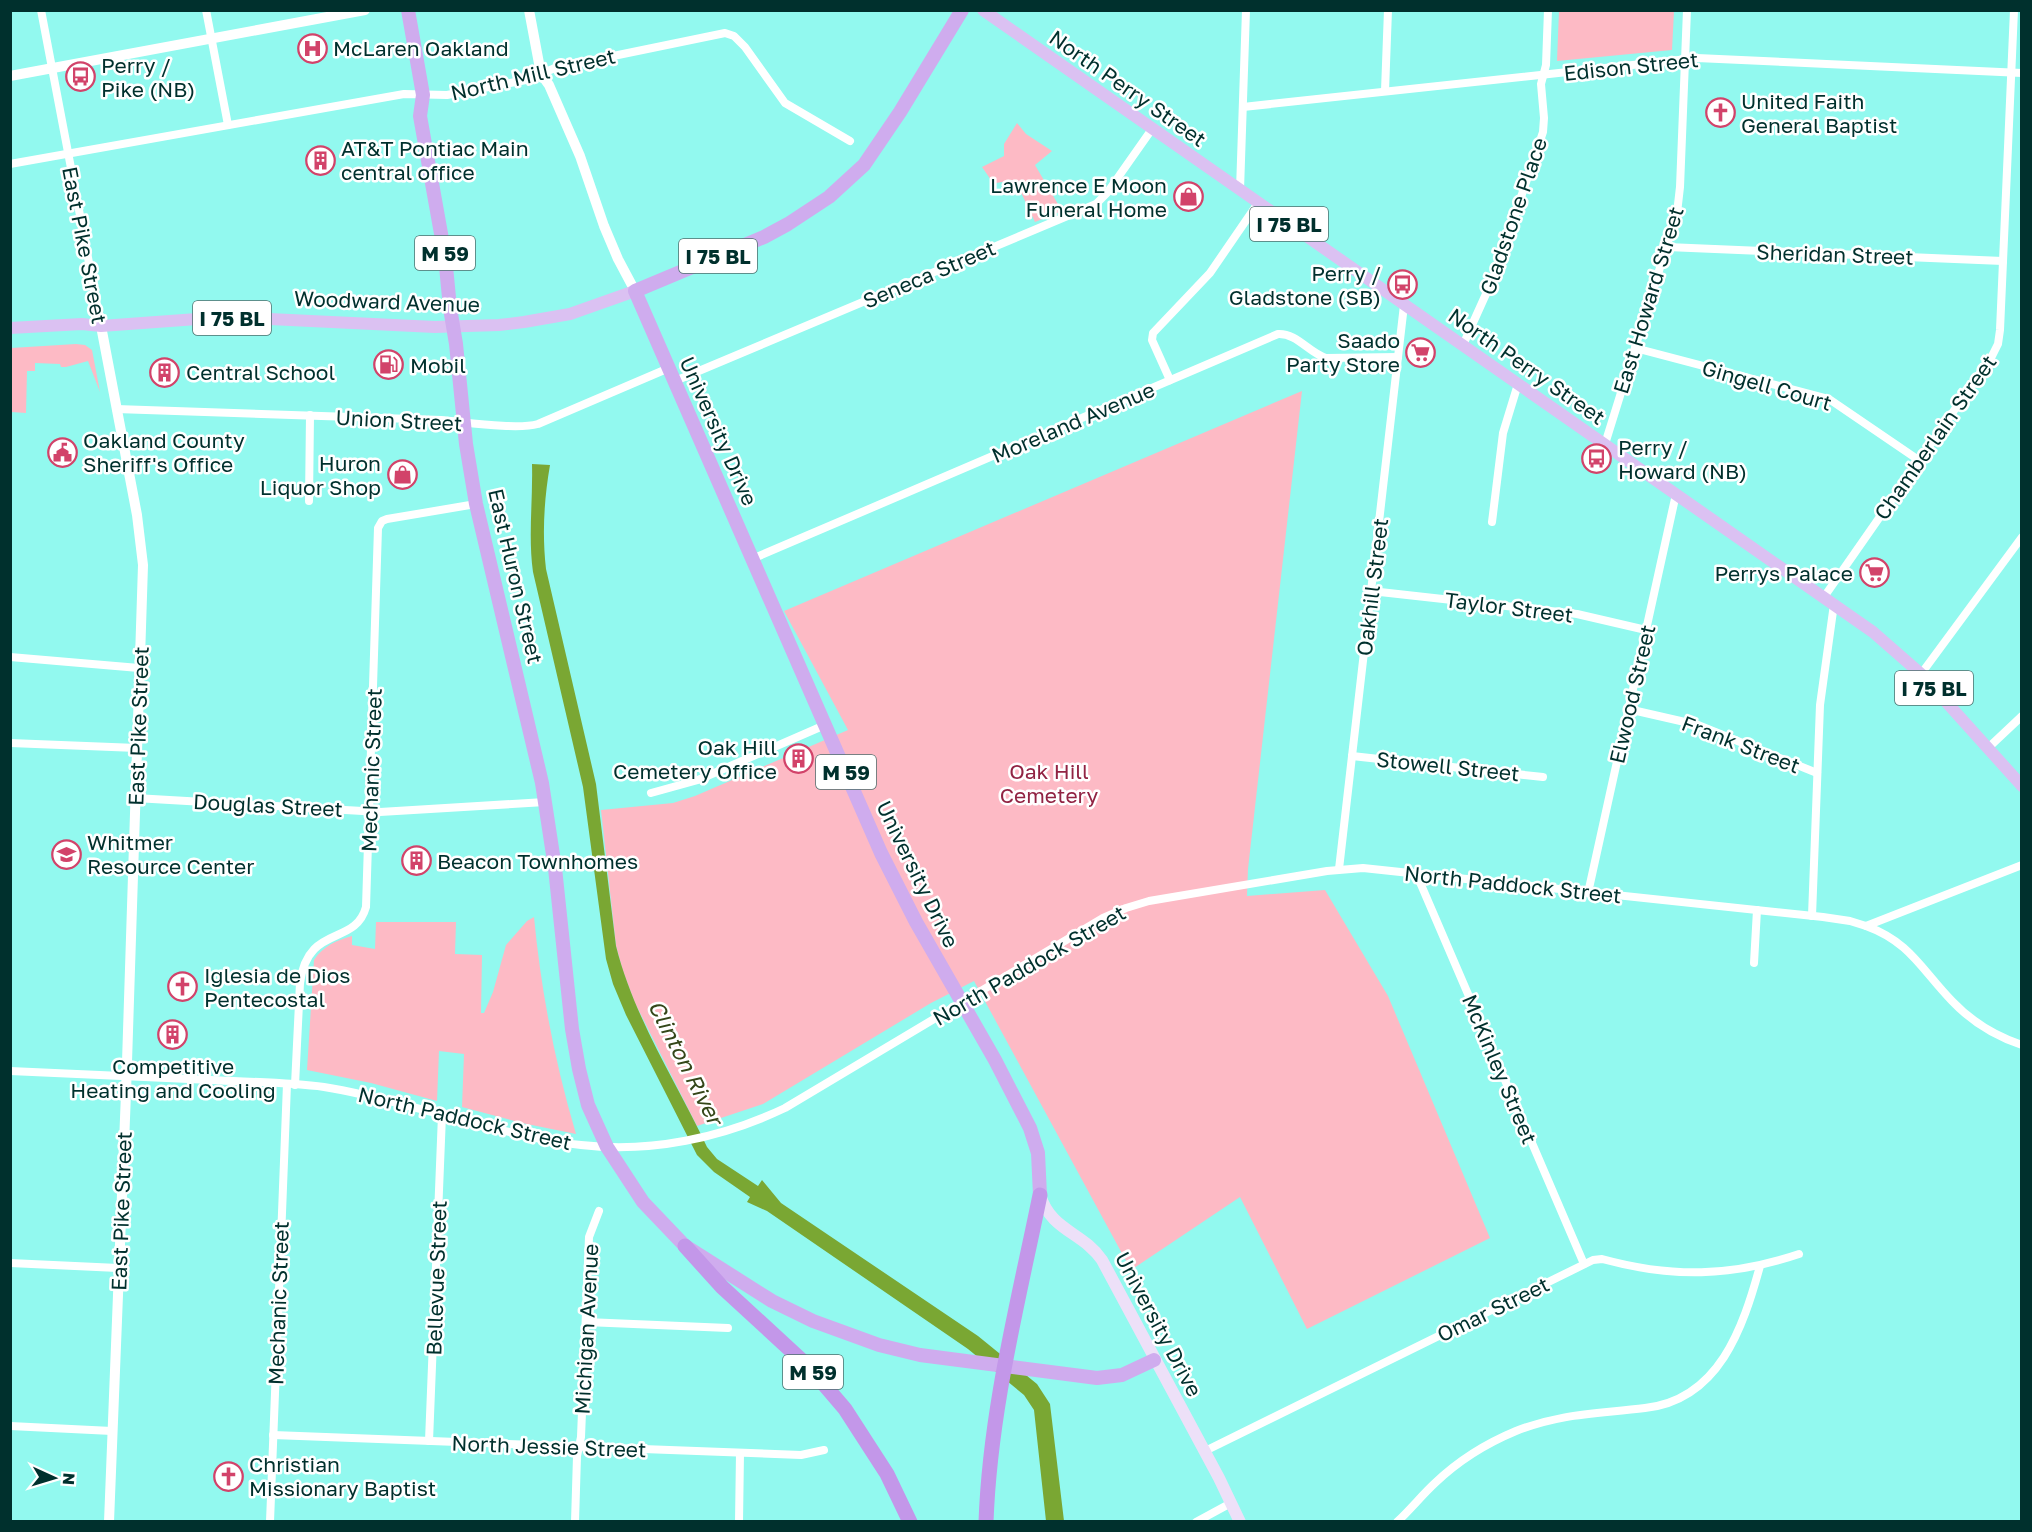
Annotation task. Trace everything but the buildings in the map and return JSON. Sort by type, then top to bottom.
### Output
[{"type":"highway","name":"East Huron Street","points":[[408,10],[423,95],[420,116],[445,256],[476,504],[533,740],[545,802],[555,868],[572,1029],[579,1069],[588,1105],[607,1147]]},
{"type":"highway","name":"Woodward Avenue","points":[[635,291],[764,237],[828,197],[864,165],[900,112],[962,10]]},
{"type":"highway","name":"University Drive","points":[[635,291],[892,876],[961,1004],[995,1060],[1030,1128],[1038,1153],[1040,1195]]},
{"type":"highway","name":"M 59","points":[[607,1147],[643,1202],[722,1287],[791,1349],[838,1401],[887,1474],[910,1521]]},
{"type":"highway","name":"M 59","points":[[986,1521],[996,1413],[1006,1352],[1040,1195]]},
{"type":"highway","points":[[685,1246],[772,1301],[813,1321],[857,1338],[901,1351],[968,1363],[1106,1378],[1132,1372],[1154,1360]]},
{"type":"main road","name":"North Perry Street","points":[[983,10],[1885,641],[1920,674],[2022,786]]},
{"type":"main road","name":"Woodward Avenue","points":[[10,328],[82,324],[101,326],[211,318],[312,320],[364,324],[499,325],[551,318],[589,309],[635,291]]},
{"type":"main road","name":"University Drive","points":[[1040,1195],[1045,1209],[1053,1220],[1090,1246],[1102,1260],[1240,1521]]},
{"type":"street","name":"East Pike Street","points":[[41,10],[142,548],[143,584],[109,1521]]},
{"type":"street","points":[[206,10],[228,125]]},
{"type":"street","points":[[10,76],[365,10]]},
{"type":"street","name":"University Drive","points":[[529,10],[541,74],[549,85],[576,147],[604,226],[635,291]]},
{"type":"street","points":[[1240,190],[1246,10]]},
{"type":"street","points":[[1385,91],[1388,10]]},
{"type":"street","name":"Gladstone Place","points":[[1462,345],[1495,274],[1542,137],[1544,117],[1541,84],[1546,65],[1548,10]]},
{"type":"street","name":"East Howard Street","points":[[1605,444],[1667,247],[1678,202],[1687,10]]},
{"type":"street","name":"Chamberlain Street","points":[[1812,916],[1820,700],[1829,601],[1920,461],[1995,352],[2000,333],[2014,10]]},
{"type":"street","name":"North Mill Street","points":[[10,164],[402,94],[447,95],[526,80],[555,68],[719,34],[730,34],[745,46],[782,100],[850,141]]},
{"type":"street","name":"Edison Street","points":[[1243,107],[1697,58],[2022,73]]},
{"type":"street","name":"Seneca Street","points":[[672,375],[1096,204],[1107,194],[1152,129]]},
{"type":"street","points":[[1170,381],[1152,340],[1153,333],[1212,271],[1258,203]]},
{"type":"street","name":"Sheridan Street","points":[[1667,247],[2003,261]]},
{"type":"street","name":"Oakhill Street","points":[[1339,869],[1404,305]]},
{"type":"street","name":"Moreland Avenue","points":[[752,559],[1280,334],[1291,337],[1326,358],[1398,357]]},
{"type":"street","name":"Gingell Court","points":[[1635,348],[1829,399],[1920,461]]},
{"type":"street","name":"Union Street","points":[[117,409],[534,425],[672,375]]},
{"type":"street","points":[[1492,522],[1503,434],[1518,384]]},
{"type":"street","points":[[309,501],[310,415]]},
{"type":"street","name":"Elwood Street","points":[[1588,893],[1676,494]]},
{"type":"street","name":"Mechanic Street","points":[[270,1521],[291,1084],[301,975],[306,959],[316,946],[328,938],[353,928],[363,918],[367,902],[378,528],[382,521],[387,519],[476,504]]},
{"type":"street","points":[[1920,674],[2022,537]]},
{"type":"street","name":"Taylor Street","points":[[1371,591],[1577,614],[1646,630]]},
{"type":"street","points":[[10,657],[140,668]]},
{"type":"street","name":"Frank Street","points":[[1628,709],[1698,725],[1817,773]]},
{"type":"street","points":[[1988,748],[2022,716]]},
{"type":"street","points":[[651,793],[698,780],[825,725]]},
{"type":"street","points":[[10,743],[137,748]]},
{"type":"street","name":"Stowell Street","points":[[1352,756],[1543,777]]},
{"type":"street","name":"Douglas Street","points":[[135,798],[370,811],[545,802]]},
{"type":"street","points":[[1866,926],[2022,865]]},
{"type":"street","name":"North Paddock Street","points":[[10,1071],[291,1084],[357,1093],[538,1138],[578,1145],[607,1147],[681,1142],[756,1121],[791,1105],[1103,918],[1129,906],[1339,869],[1370,868],[1838,919],[1866,926],[1907,950],[1953,1002],[1972,1019],[1994,1033],[2022,1045]]},
{"type":"street","name":"McKinley Street","points":[[1416,873],[1584,1264]]},
{"type":"street","points":[[1754,963],[1757,910]]},
{"type":"street","name":"Bellevue Street","points":[[429,1441],[442,1115]]},
{"type":"street","name":"Michigan Avenue","points":[[575,1521],[590,1234],[599,1211]]},
{"type":"street","name":"Omar Street","points":[[1205,1451],[1584,1264],[1599,1259],[1648,1270],[1685,1273],[1724,1272],[1760,1266],[1800,1254]]},
{"type":"street","points":[[10,1263],[118,1268]]},
{"type":"street","points":[[1397,1521],[1450,1470],[1481,1449],[1515,1432],[1548,1420],[1578,1414],[1658,1406],[1679,1398],[1693,1389],[1714,1370],[1734,1341],[1747,1313],[1760,1266]]},
{"type":"street","points":[[586,1322],[728,1328]]},
{"type":"street","points":[[10,1426],[112,1431]]},
{"type":"street","name":"North Jessie Street","points":[[273,1435],[801,1455],[824,1450]]},
{"type":"street","points":[[739,1521],[741,1453]]},
{"type":"street","points":[[1196,1521],[1231,1503]]},
{"type":"green space","points":[[1559,11],[1674,11],[1672,50],[1557,61]]},
{"type":"green space","points":[[1017,123],[1026,134],[1052,151],[1035,165],[1062,211],[1035,222],[1015,180],[996,183],[982,167],[1004,156],[1004,144]]},
{"type":"green space","points":[[85,345],[92,350],[100,392],[88,361],[66,367],[61,367],[60,364],[35,363],[35,371],[27,371],[26,413],[11,412],[11,348]]},
{"type":"green space","name":"Oak Hill Cemetery","points":[[1302,391],[1248,869],[1247,896],[1325,890],[1388,996],[1490,1238],[1307,1329],[1240,1197],[1131,1270],[974,981],[931,1003],[763,1104],[697,1126],[635,1003],[623,971],[616,946],[601,810],[673,803],[695,796],[848,730],[784,611]]},
{"type":"green space","points":[[534,917],[550,1027],[576,1134],[462,1107],[464,1054],[439,1051],[437,1101],[371,1083],[307,1070],[314,960],[326,947],[352,936],[352,945],[375,949],[376,922],[456,922],[455,954],[482,955],[481,1013],[484,1013],[493,992],[506,945],[527,921]]},
{"type":"shaded area","points":[[532,464],[550,465],[544,517],[546,569],[596,784],[616,946],[633,998],[657,1049],[707,1147],[717,1159],[758,1186],[762,1180],[781,1203],[978,1336],[1037,1384],[1050,1404],[1064,1521],[1046,1521],[1034,1410],[1024,1395],[968,1349],[767,1211],[747,1202],[750,1197],[714,1172],[697,1155],[626,1015],[613,984],[606,959],[583,787],[533,572]]},
{"type":"place","name":"McLaren Oakland","points":[[312,48]]},
{"type":"place","name":"Perry / Pike (NB)","points":[[80,77]]},
{"type":"place","name":"United Faith General Baptist","points":[[1720,113]]},
{"type":"place","name":"AT&T Pontiac Main central office","points":[[320,160]]},
{"type":"place","name":"Lawrence E Moon Funeral Home","points":[[1188,197]]},
{"type":"place","name":"Perry / Gladstone (SB)","points":[[1402,285]]},
{"type":"place","name":"Saado Party Store","points":[[1421,352]]},
{"type":"place","name":"Mobil","points":[[389,365]]},
{"type":"place","name":"Central School","points":[[165,372]]},
{"type":"place","name":"Oakland County Sheriff's Office","points":[[62,452]]},
{"type":"place","name":"Perry / Howard (NB)","points":[[1597,459]]},
{"type":"place","name":"Huron Liquor Shop","points":[[402,475]]},
{"type":"place","name":"Perrys Palace","points":[[1874,573]]},
{"type":"place","name":"Oak Hill Cemetery Office","points":[[798,759]]},
{"type":"place","name":"Whitmer Resource Center","points":[[66,854]]},
{"type":"place","name":"Beacon Townhomes","points":[[416,861]]},
{"type":"place","name":"Iglesia de Dios Pentecostal","points":[[183,987]]},
{"type":"place","name":"Competitive Heating and Cooling","points":[[173,1035]]},
{"type":"place","name":"Christian Missionary Baptist","points":[[228,1476]]},
{"type":"water label","name":"Clinton River","points":[[686,1062]]}]
